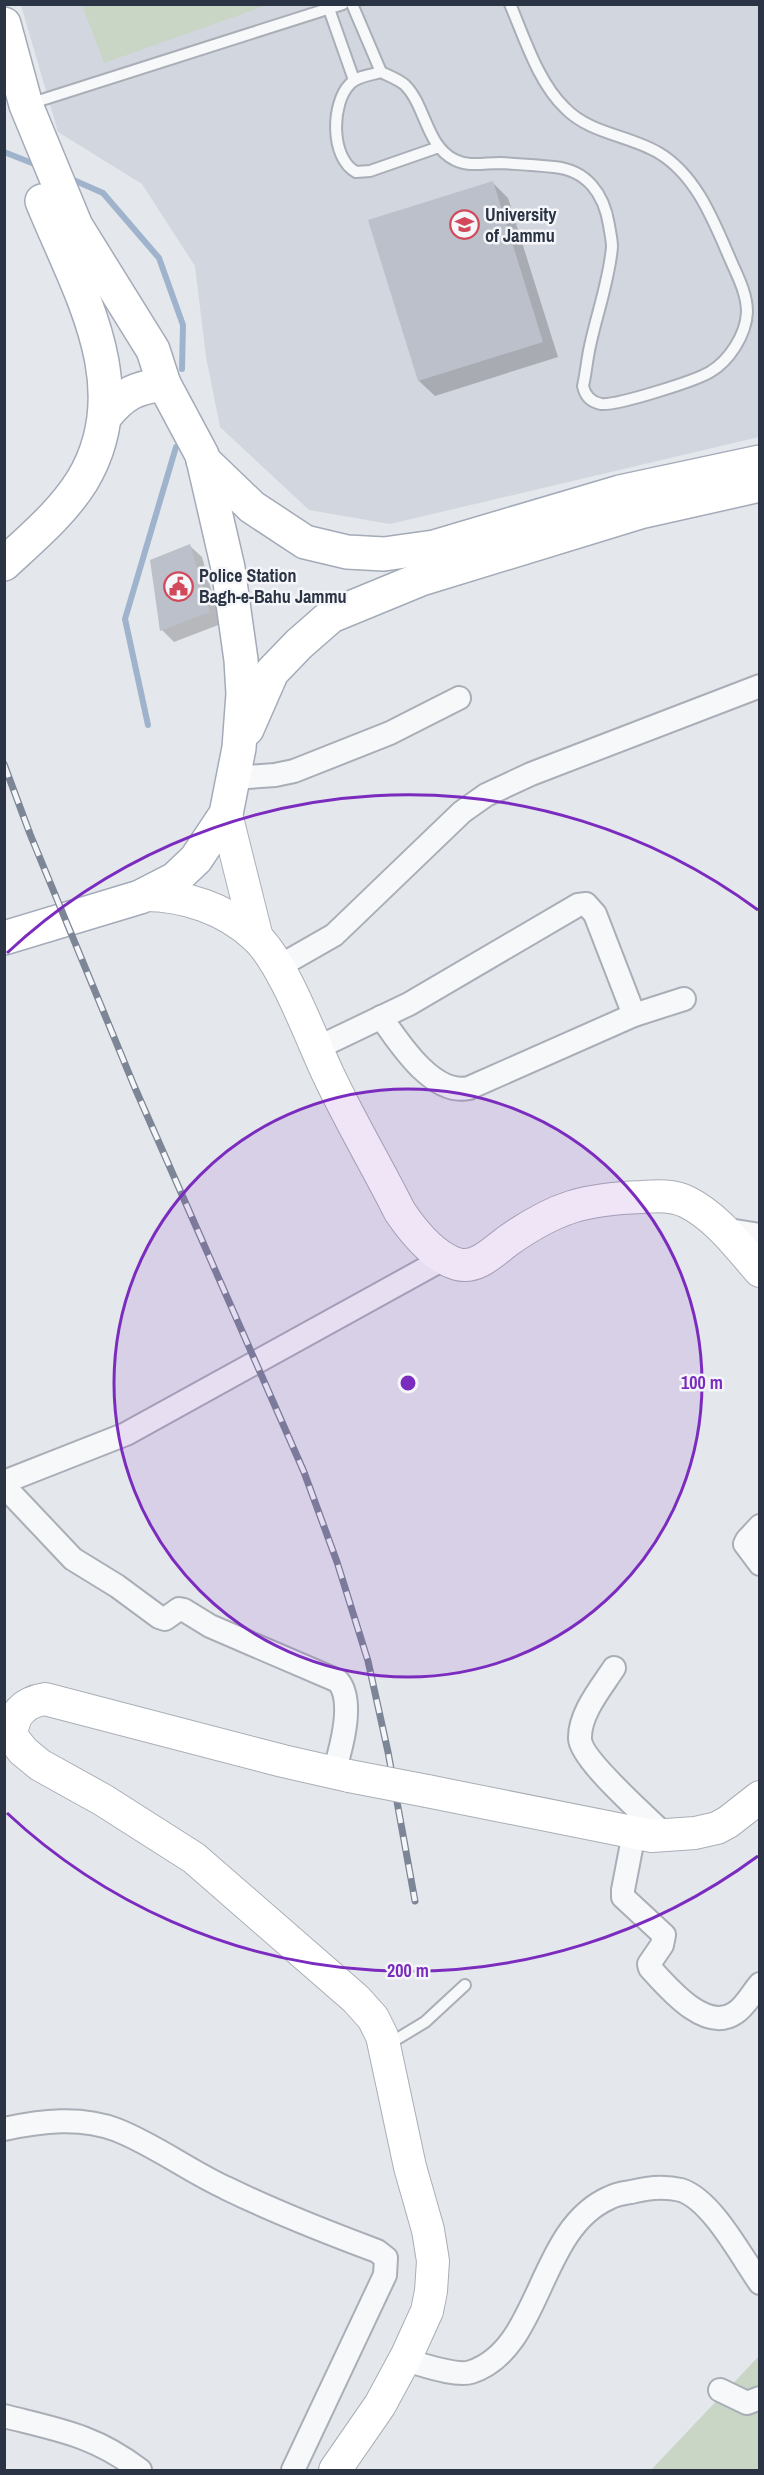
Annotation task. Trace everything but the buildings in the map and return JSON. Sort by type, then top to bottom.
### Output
[{"type":"main road","points":[[4,24],[19,114],[66,230],[78,285],[97,339],[107,388],[106,415],[93,459],[81,481],[41,530],[4,564]]},
{"type":"main road","points":[[4,938],[144,895],[175,879],[196,859],[226,813],[236,763],[243,694],[241,660],[228,568],[203,460],[164,384],[153,350],[66,230]]},
{"type":"main road","points":[[106,415],[120,398],[127,394],[146,386],[164,384]]},
{"type":"main road","points":[[203,460],[252,507],[305,542],[347,552],[384,554],[434,547],[620,492],[759,462]]},
{"type":"main road","points":[[236,763],[272,672],[331,616],[420,579],[640,512],[759,485]]},
{"type":"main road","points":[[226,813],[258,938]]},
{"type":"main road","points":[[144,895],[175,896],[213,909],[258,938],[278,967],[316,1048],[395,1203],[410,1226],[445,1258],[458,1264],[475,1262],[494,1252],[534,1223],[581,1202],[610,1198],[667,1196],[686,1201],[723,1229],[759,1271]]},
{"type":"main road","points":[[335,2470],[380,2405],[405,2360],[427,2311],[433,2261],[428,2230],[410,2167],[385,2047],[378,2026],[356,1999],[194,1858],[112,1806],[40,1765],[14,1753],[13,1719],[34,1700],[45,1699],[249,1753],[634,1833],[666,1836],[717,1828],[759,1797]]},
{"type":"street","points":[[278,967],[334,934],[462,812],[486,795],[531,774],[759,686]]},
{"type":"street","points":[[236,763],[275,775],[294,771],[390,733],[459,698]]},
{"type":"street","points":[[316,1048],[409,1004],[578,905],[586,904],[595,914],[634,1015]]},
{"type":"street","points":[[381,1017],[405,1051],[423,1069],[446,1087],[457,1091],[469,1088],[634,1015],[684,999]]},
{"type":"street","points":[[723,1229],[759,1235]]},
{"type":"street","points":[[342,1774],[345,1696],[344,1688],[338,1681],[210,1626],[184,1610],[179,1609],[165,1619],[159,1617],[117,1586],[73,1559],[4,1484],[126,1434],[445,1258]]},
{"type":"street","points":[[759,1526],[745,1544],[759,1564]]},
{"type":"street","points":[[614,1668],[592,1702],[582,1724],[580,1738],[582,1746],[587,1755],[616,1787],[666,1836]]},
{"type":"street","points":[[634,1833],[623,1897],[664,1935],[662,1944],[649,1964],[650,1968],[696,2010],[715,2019],[725,2019],[738,2012],[759,1984]]},
{"type":"street","points":[[4,2129],[57,2121],[96,2124],[116,2130],[223,2187],[296,2221],[377,2251],[386,2258],[386,2275],[293,2470]]},
{"type":"street","points":[[405,2360],[457,2373],[469,2374],[481,2368],[511,2343],[551,2261],[580,2219],[610,2197],[638,2190],[663,2187],[682,2190],[696,2198],[711,2212],[759,2283]]},
{"type":"street","points":[[720,2390],[747,2403],[759,2398]]},
{"type":"street","points":[[4,2416],[88,2439],[106,2447],[140,2470]]},
{"type":"lane","points":[[19,114],[343,4]]},
{"type":"lane","points":[[352,4],[381,72]]},
{"type":"lane","points":[[440,147],[361,173],[349,169],[342,159],[336,123],[340,98],[354,80],[381,72],[396,78],[408,89],[440,147],[450,158],[463,164],[499,163],[559,168],[577,172],[590,181],[600,196],[608,220],[612,245],[587,364],[585,392],[593,401],[611,404],[710,372],[727,357],[740,337],[747,312],[743,289],[708,209],[689,181],[661,154],[590,126],[566,110],[550,92],[510,4]]},
{"type":"lane","points":[[329,9],[354,80]]},
{"type":"lane","points":[[385,2047],[425,2022],[465,1985]]},
{"type":"shaded area","name":"University of Jammu","points":[[21,5],[759,5],[759,437],[390,524],[309,510],[220,427],[206,357],[195,266],[142,184],[58,132]]},
{"type":"green space","points":[[82,4],[267,5],[104,63]]},
{"type":"green space","points":[[759,2356],[759,2470],[651,2470]]},
{"type":"waterway","points":[[4,152],[37,165]]},
{"type":"waterway","points":[[69,178],[103,193],[159,258],[183,325],[182,369]]},
{"type":"waterway","points":[[148,725],[125,619],[176,447]]},
{"type":"railway","points":[[4,764],[30,834],[135,1088],[304,1472],[337,1562],[368,1661],[388,1752],[415,1901]]},
{"type":"place","name":"University of Jammu","points":[[464,225]]},
{"type":"place","name":"Police Station Bagh-e-Bahu Jammu","points":[[178,586]]}]
